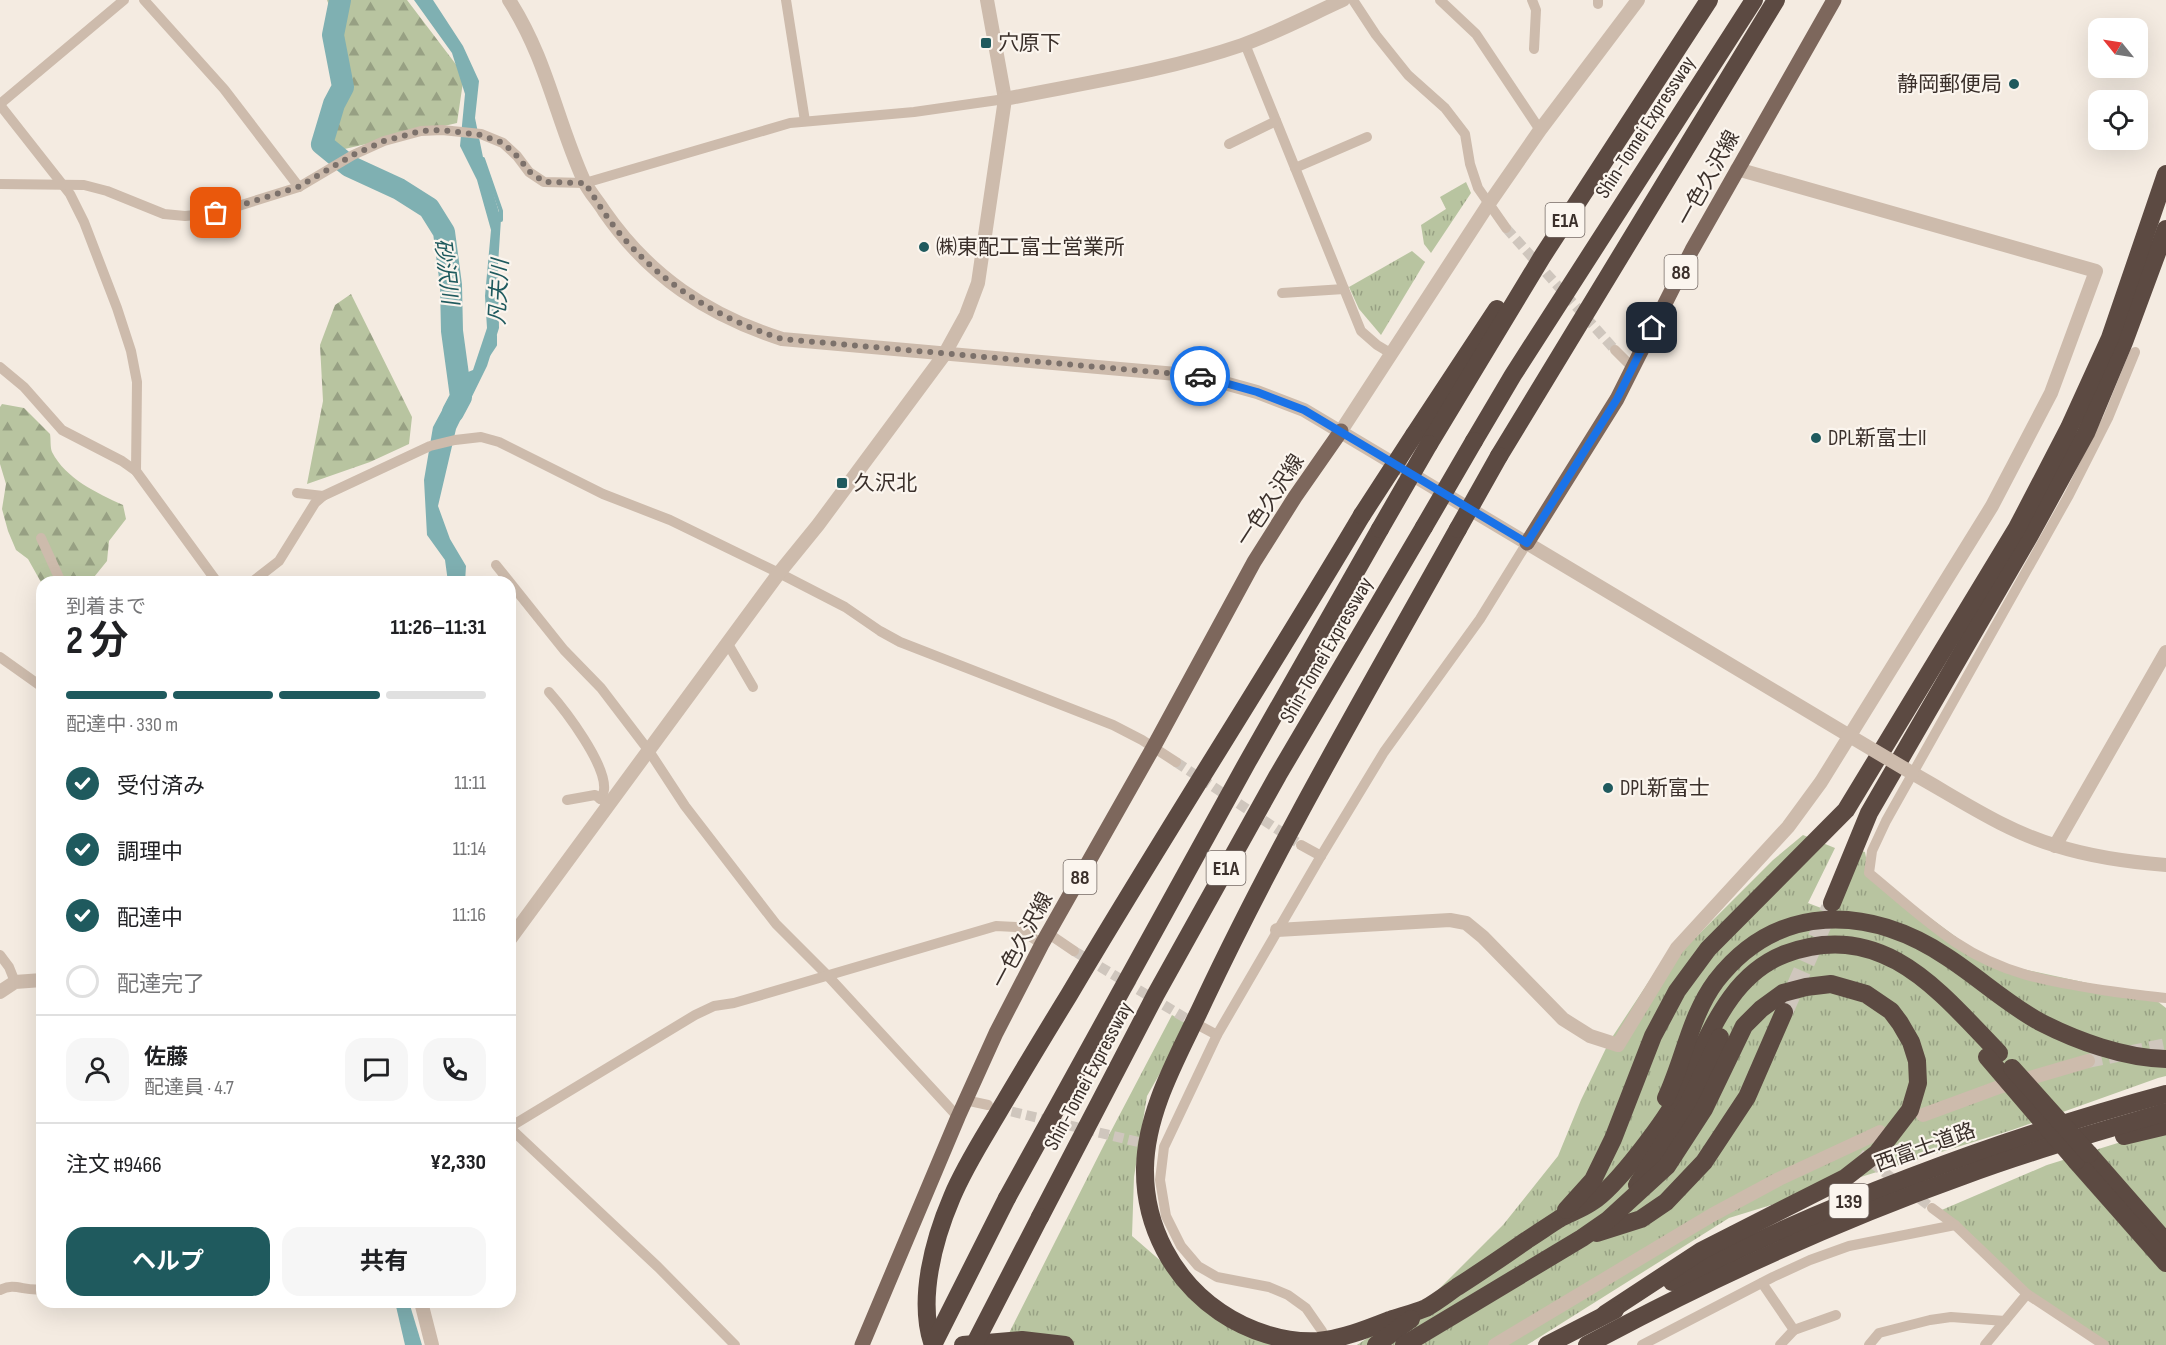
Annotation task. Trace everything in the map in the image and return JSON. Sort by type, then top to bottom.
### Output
[{"type":"highway","name":"Shin-Tomei Expressway","points":[[933,1345],[1007,1198],[1242,771],[1380,529],[1421,440],[1709,0]]},
{"type":"highway","name":"Shin-Tomei Expressway","points":[[974,1345],[1168,973],[1278,775],[1513,375],[1754,0]]},
{"type":"highway","points":[[1428,1307],[1361,1331],[1319,1341],[1290,1339],[1248,1328],[1224,1315],[1202,1299],[1169,1260],[1158,1237],[1148,1207],[1145,1167],[1152,1123],[1167,1080],[1223,962],[1309,798],[1458,529],[1499,456],[1776,0]]},
{"type":"highway","points":[[1557,1221],[1593,1180],[1613,1139],[1653,1036],[1677,991],[1708,949],[1846,810],[2017,528],[2069,428],[2110,338],[2166,174]]},
{"type":"highway","points":[[1832,903],[1869,813],[2030,535],[2085,433],[2124,342],[2166,229]]},
{"type":"highway","points":[[933,1345],[927,1307],[927,1281],[940,1229],[953,1195],[981,1141],[1136,881],[1283,648],[1362,515],[1421,440]]},
{"type":"highway","points":[[1615,1181],[1652,1125],[1671,1087],[1690,1032],[1715,983],[1753,944],[1789,926],[1830,919],[1849,920],[1879,925],[1903,933],[1945,956],[2040,1022],[2103,1047],[2166,1059]]},
{"type":"highway","points":[[1376,1345],[1428,1307],[1557,1221],[1595,1200],[1615,1181],[1678,1098],[1712,1026],[1745,980],[1766,963],[1785,954],[1810,947],[1837,944],[1865,948],[1893,958],[1943,993],[1993,1055],[2083,1157],[2166,1242]]},
{"type":"highway","points":[[1626,1202],[1689,1102],[1722,1032],[1737,1008],[1753,989],[1772,974],[1793,964],[1814,958],[1838,957],[1884,966],[1911,982],[1932,999],[1993,1055]]},
{"type":"highway","points":[[1404,1345],[1582,1238],[1608,1220],[1667,1167],[1704,1109],[1744,1026],[1761,1009],[1783,993],[1831,984],[1866,994],[1891,1011],[1911,1042],[1917,1061],[1918,1083],[1910,1110],[1877,1152],[1845,1178],[1701,1251],[1605,1314]]},
{"type":"highway","points":[[1582,1238],[1641,1218],[1666,1202],[1704,1162],[1747,1097],[1784,1012]]},
{"type":"highway","name":"西富士道路","points":[[1547,1345],[1605,1314],[1780,1230],[1887,1185],[2021,1136],[2166,1094]]},
{"type":"highway","name":"西富士道路","points":[[1587,1345],[1636,1318],[1757,1260],[1895,1202],[2030,1153],[2166,1112]]},
{"type":"highway","points":[[1757,1260],[2078,1148],[2166,1126]]},
{"type":"highway","points":[[2083,1157],[2166,1263]]},
{"type":"highway","points":[[963,1345],[1022,1340],[1065,1345]]},
{"type":"main road","name":"一色久沢線","points":[[1527,543],[1617,399],[1692,250],[1834,0]]},
{"type":"main road","name":"一色久沢線","points":[[862,1345],[965,1100],[996,1033],[1254,562],[1295,496],[1341,431]]},
{"type":"street","points":[[124,0],[0,104],[70,194],[84,222],[117,308],[137,382],[136,471]]},
{"type":"street","points":[[144,0],[224,89],[298,187]]},
{"type":"street","points":[[509,0],[526,26],[539,54],[585,183],[626,241],[654,269],[680,290],[747,328],[782,339],[1199,376],[1257,392],[1304,410],[1341,431],[1912,773],[2003,824],[2055,846],[2103,857],[2166,865]]},
{"type":"street","points":[[786,0],[806,121]]},
{"type":"street","points":[[516,930],[604,802],[649,751],[779,573],[818,525],[944,355],[966,315],[978,283],[1005,99],[987,0]]},
{"type":"street","points":[[0,184],[84,185],[106,191],[164,214],[185,216],[216,213],[298,187],[353,155],[384,141],[421,131],[442,130],[481,135],[503,143],[530,172],[544,182],[585,183],[790,123],[914,112],[1005,99],[1151,69],[1245,44],[1343,0]]},
{"type":"street","points":[[1353,0],[1376,35],[1408,75],[1445,108],[1465,134],[1470,164],[1478,188],[1506,228]]},
{"type":"street","points":[[1440,0],[1476,34],[1540,130]]},
{"type":"street","points":[[1532,0],[1536,10],[1534,49]]},
{"type":"street","points":[[1341,431],[1488,205],[1540,130],[1638,0]]},
{"type":"street","points":[[1245,44],[1361,331],[1392,354]]},
{"type":"street","points":[[1229,144],[1276,122]]},
{"type":"street","points":[[1295,168],[1367,136]]},
{"type":"street","points":[[1277,930],[1450,920],[1466,923],[1484,937],[1563,1019],[1590,1036],[1618,1045],[1677,948],[1788,827],[1821,782],[1848,735],[1992,506],[2051,393],[2096,271],[1737,169]]},
{"type":"street","points":[[1282,293],[1344,289]]},
{"type":"street","points":[[1615,350],[1632,367]]},
{"type":"street","points":[[2135,352],[2108,418],[2069,495],[1886,821],[1872,851],[1869,873],[1922,918],[1990,962],[2044,981],[2166,998]]},
{"type":"street","points":[[0,367],[24,387],[62,430],[122,461],[136,471],[213,576]]},
{"type":"street","points":[[260,576],[279,561],[315,503],[322,496],[430,446],[482,437],[499,442],[603,494],[670,520],[779,573],[845,607],[900,642],[1074,708],[1113,725],[1176,762]]},
{"type":"street","points":[[297,493],[322,496]]},
{"type":"street","points":[[41,538],[58,576]]},
{"type":"street","points":[[1322,1331],[1306,1308],[1288,1295],[1269,1287],[1217,1277],[1198,1266],[1181,1246],[1166,1216],[1160,1180],[1160,1147],[1217,1035],[1384,752],[1480,619],[1527,543]]},
{"type":"street","points":[[496,565],[505,576]]},
{"type":"street","points":[[516,590],[564,650],[601,688],[649,751],[685,806],[776,924],[828,975],[958,1117]]},
{"type":"street","points":[[728,644],[753,687]]},
{"type":"street","points":[[2055,846],[2166,652]]},
{"type":"street","points":[[0,657],[36,683]]},
{"type":"street","points":[[549,692],[568,713],[588,745],[602,779],[604,802]]},
{"type":"street","points":[[567,800],[595,795],[604,802]]},
{"type":"street","points":[[1301,845],[1321,856]]},
{"type":"street","points":[[516,1123],[714,1006],[734,1003],[938,941],[1003,925],[1016,927],[1074,951]]},
{"type":"street","points":[[0,955],[9,967],[15,982]]},
{"type":"street","points":[[0,992],[15,982],[36,980]]},
{"type":"street","points":[[1202,1027],[1217,1035]]},
{"type":"street","points":[[1923,1115],[1999,1087],[2088,1061]]},
{"type":"street","points":[[965,1100],[988,1105]]},
{"type":"street","points":[[1495,1345],[1712,1215],[1779,1179],[1855,1150],[1880,1132]]},
{"type":"street","points":[[516,1133],[658,1267],[735,1345]]},
{"type":"street","points":[[1932,1208],[1955,1225],[2027,1294],[2104,1345]]},
{"type":"street","points":[[1642,1345],[1810,1260],[1849,1246],[1955,1225]]},
{"type":"street","points":[[1762,1283],[1794,1330]]},
{"type":"street","points":[[0,1290],[13,1286],[26,1290],[36,1289]]},
{"type":"street","points":[[1985,1345],[2027,1294]]},
{"type":"street","points":[[423,1308],[432,1345]]},
{"type":"street","points":[[1780,1345],[1794,1330],[1836,1315]]},
{"type":"street","points":[[1869,1345],[1879,1333],[1930,1320],[1952,1317],[2005,1321]]},
{"type":"green space","points":[[327,0],[407,0],[464,75],[457,123],[336,151],[323,132],[344,104],[342,56],[336,25]]},
{"type":"green space","points":[[1466,182],[1471,193],[1431,253],[1424,244],[1421,225],[1446,209],[1440,197]]},
{"type":"green space","points":[[1412,251],[1425,262],[1381,335],[1359,309],[1349,287]]},
{"type":"green space","points":[[351,294],[412,417],[409,444],[370,462],[307,484],[323,401],[320,345],[335,305]]},
{"type":"green space","points":[[2,404],[24,408],[50,434],[52,452],[65,470],[83,484],[123,505],[126,519],[109,541],[107,561],[95,576],[38,576],[28,559],[16,550],[2,509],[6,484],[0,464],[0,407]]},
{"type":"green space","points":[[1803,835],[1835,848],[1808,903],[1829,911],[1858,850],[1865,852],[1869,873],[1990,962],[2152,997],[2166,1008],[2166,1076],[2012,1130],[1729,1218],[1527,1345],[1357,1345],[1436,1292],[1503,1225],[1558,1156],[1581,1100],[1609,1042],[1655,972],[1671,962],[1773,860]]},
{"type":"green space","points":[[1172,1015],[1188,1024],[1147,1096],[1134,1177],[1132,1236],[1245,1334],[1282,1345],[1003,1345],[1109,1135]]},
{"type":"green space","points":[[2166,1128],[2166,1345],[2104,1345],[2037,1301],[1937,1212],[2047,1165]]},
{"type":"water","points":[[414,0],[433,0],[463,46],[479,81],[475,118],[484,162],[501,219],[498,265],[499,328],[487,366],[456,429],[438,506],[450,539],[466,566],[465,576],[447,576],[445,560],[427,535],[424,480],[433,427],[453,390],[468,372],[473,370],[487,328],[485,296],[491,230],[477,180],[460,146],[465,94],[452,53]]},
{"type":"water","points":[[396,1308],[411,1308],[422,1345],[405,1345]]},
{"type":"waterway","name":"砂沢川","points":[[340,0],[333,35],[343,87],[334,104],[322,144],[349,166],[399,189],[429,208],[444,232],[451,285],[452,331],[461,397],[453,412]]},
{"type":"waterway","name":"凡夫川","points":[[483,159],[501,211],[501,220]]},
{"type":"waterway","name":"凡夫川","points":[[489,354],[495,345],[495,336]]},
{"type":"tunnel","points":[[1506,228],[1615,350]]},
{"type":"tunnel","points":[[1176,762],[1301,845]]},
{"type":"tunnel","points":[[1784,1012],[1830,908]]},
{"type":"tunnel","points":[[1074,951],[1197,1025]]},
{"type":"tunnel","points":[[2088,1061],[2166,1045]]},
{"type":"tunnel","points":[[997,1108],[1151,1145]]},
{"type":"tunnel","points":[[1860,1154],[1932,1208]]},
{"type":"way so far","points":[[216,213],[298,187],[353,155],[384,141],[421,131],[442,130],[481,135],[503,143],[530,172],[544,182],[585,183],[626,241],[654,269],[680,290],[747,328],[782,339],[1200,376]]},
{"type":"place","name":"穴原下","points":[[986,43]]},
{"type":"place","name":"静岡郵便局","points":[[2014,84]]},
{"type":"place","name":"㈱東配工富士営業所","points":[[924,247]]},
{"type":"place","name":"DPL新富士II","points":[[1816,438]]},
{"type":"place","name":"久沢北","points":[[842,483]]},
{"type":"place","name":"DPL新富士","points":[[1608,788]]},
{"type":"route","points":[[1200,376],[1257,392],[1304,410],[1527,543],[1617,399],[1652,328]]}]
